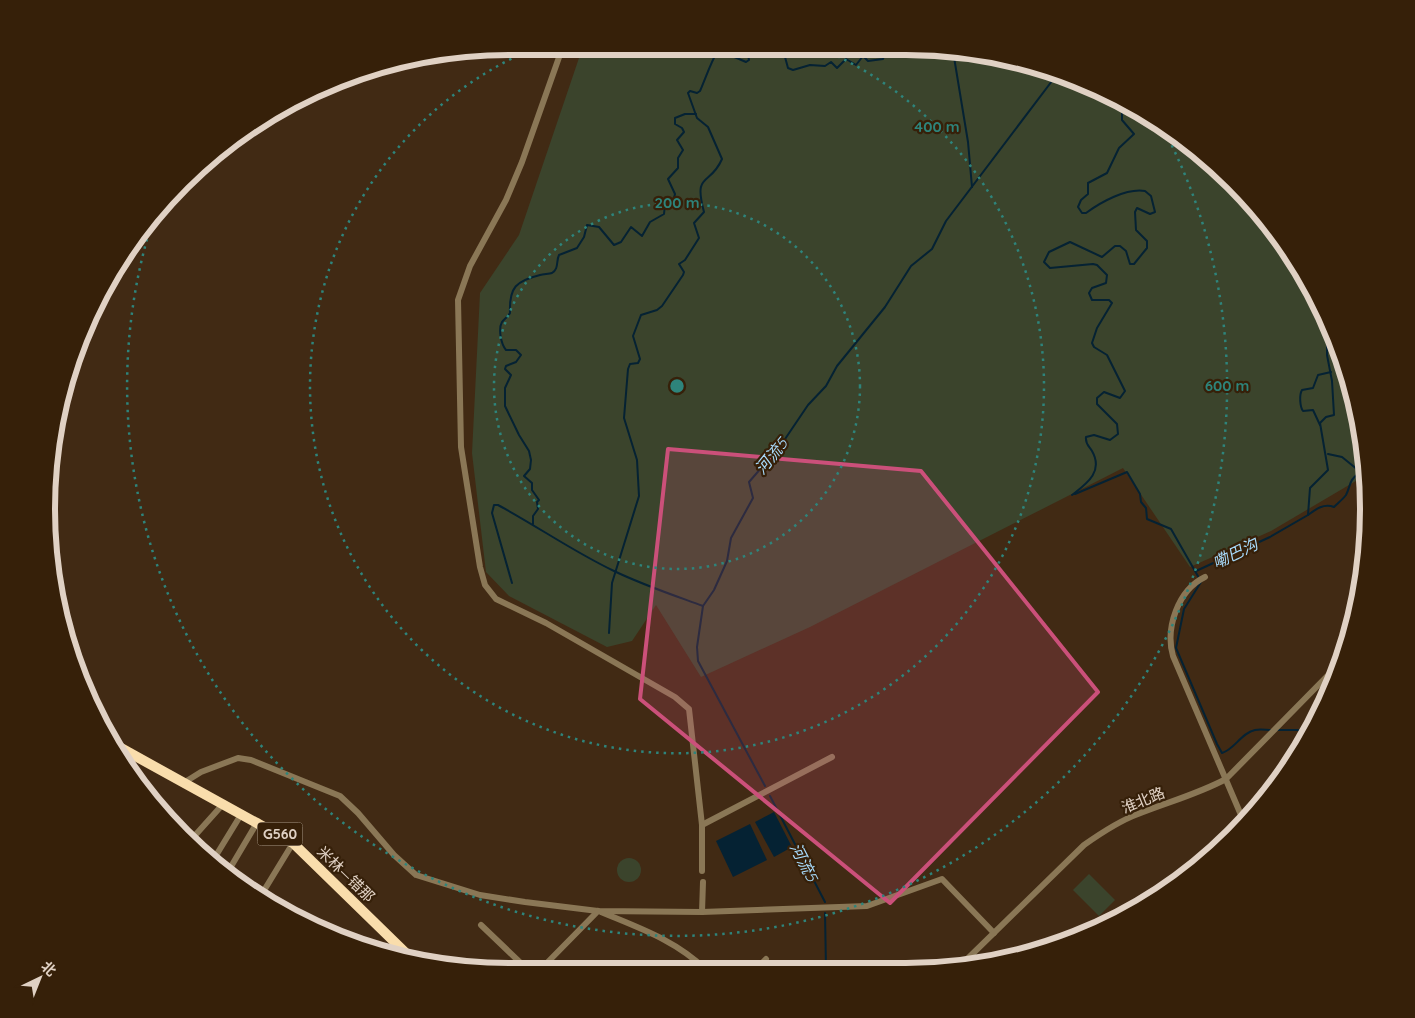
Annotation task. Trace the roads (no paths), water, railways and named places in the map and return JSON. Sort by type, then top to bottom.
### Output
[{"type":"highway","name":"米林—错那","points":[[125,750],[293,842],[403,951]]},
{"type":"street","points":[[560,55],[522,162],[506,200],[470,266],[458,300],[461,447],[478,558],[485,586],[496,599],[546,623],[675,697],[689,709],[702,825],[702,871]]},
{"type":"street","points":[[1205,577],[1197,581],[1183,595],[1169,642],[1241,815]]},
{"type":"street","name":"淮北路","points":[[970,958],[1084,845],[1105,830],[1136,814],[1209,788],[1226,779],[1328,675]]},
{"type":"street","points":[[702,825],[832,757]]},
{"type":"street","points":[[185,782],[201,772],[238,758],[251,760],[340,796],[358,813],[394,855],[416,875],[480,895],[598,910],[702,912],[867,906],[942,879],[994,934]]},
{"type":"street","points":[[195,836],[224,804]]},
{"type":"street","points":[[216,855],[242,813]]},
{"type":"street","points":[[231,867],[258,822]]},
{"type":"street","points":[[264,890],[293,842]]},
{"type":"street","points":[[702,912],[703,882]]},
{"type":"street","points":[[598,910],[662,937],[698,963]]},
{"type":"street","points":[[547,963],[598,910]]},
{"type":"street","points":[[481,925],[521,963]]},
{"type":"street","points":[[762,963],[766,959]]},
{"type":"water","points":[[774,812],[792,847],[774,857],[755,822]]},
{"type":"water","points":[[750,824],[767,860],[733,877],[716,841]]},
{"type":"waterway","points":[[609,633],[612,583],[639,496],[637,460],[624,418],[628,369],[630,364],[638,363],[640,359],[633,336],[641,315],[657,310],[662,306],[683,275],[684,272],[679,264],[685,260],[699,238],[694,223],[704,212],[700,190],[704,181],[713,173],[722,159],[708,127],[697,118],[688,93],[690,91],[697,93],[700,91],[716,55]]},
{"type":"waterway","points":[[730,55],[746,62],[749,60],[748,55]]},
{"type":"waterway","points":[[782,55],[785,57],[788,68],[793,70],[810,65],[825,66],[831,62],[837,68],[846,59],[856,65],[863,56],[868,61],[883,59],[884,55]]},
{"type":"waterway","points":[[954,58],[968,142],[972,187]]},
{"type":"waterway","name":"河流5","points":[[765,786],[698,661],[697,647],[703,606],[714,590],[727,561],[731,538],[753,498],[749,482],[781,445],[808,405],[826,386],[837,366],[885,307],[911,266],[932,249],[946,221],[1053,79]]},
{"type":"waterway","points":[[1072,495],[1088,482],[1095,471],[1095,458],[1086,437],[1094,435],[1110,440],[1118,434],[1117,424],[1097,404],[1097,398],[1104,392],[1120,398],[1125,391],[1107,355],[1094,347],[1092,343],[1097,328],[1112,303],[1109,300],[1092,300],[1089,293],[1092,288],[1106,283],[1107,275],[1097,265],[1093,264],[1050,268],[1044,262],[1049,252],[1070,242],[1102,257],[1115,246],[1120,246],[1126,251],[1130,264],[1134,264],[1147,248],[1147,241],[1136,230],[1135,212],[1137,208],[1150,214],[1155,212],[1151,196],[1145,191],[1122,194],[1106,200],[1086,213],[1082,213],[1078,207],[1081,200],[1088,194],[1088,183],[1107,173],[1119,148],[1134,134],[1122,120],[1122,110]]},
{"type":"waterway","points":[[533,524],[533,516],[538,509],[537,502],[539,500],[532,490],[532,483],[524,476],[530,469],[529,451],[505,406],[505,388],[511,375],[505,369],[506,366],[516,362],[521,355],[516,350],[506,350],[501,336],[500,328],[502,322],[510,313],[513,291],[516,286],[525,280],[552,273],[556,267],[559,255],[577,248],[584,237],[587,225],[599,227],[614,245],[621,242],[631,227],[642,236],[650,222],[664,214],[665,204],[674,198],[675,194],[668,179],[678,168],[678,158],[683,150],[677,140],[684,132],[682,128],[675,124],[675,118],[685,114],[696,114]]},
{"type":"waterway","name":"嘞巴沟","points":[[1196,571],[1270,537],[1308,515],[1310,488],[1328,470],[1320,423],[1326,417],[1334,415],[1327,340]]},
{"type":"waterway","points":[[1320,425],[1313,410],[1303,411],[1300,395],[1302,390],[1313,388],[1318,375],[1331,372]]},
{"type":"waterway","points":[[1328,454],[1342,457],[1358,470]]},
{"type":"waterway","points":[[1308,515],[1323,506],[1334,507],[1346,495],[1352,481],[1358,474],[1358,470]]},
{"type":"waterway","points":[[1075,494],[1127,472],[1140,494],[1141,502],[1146,508],[1147,519],[1171,529],[1199,578]]},
{"type":"waterway","points":[[512,583],[492,513],[494,505],[498,505],[584,556],[614,571],[703,606]]},
{"type":"waterway","name":"嘞巴沟","points":[[1201,582],[1184,609],[1176,648],[1217,744],[1222,753],[1250,732],[1272,730]]},
{"type":"waterway","name":"嘞巴沟","points":[[1277,730],[1298,730],[1301,733]]},
{"type":"waterway","name":"河流5","points":[[770,796],[825,902]]},
{"type":"waterway","name":"河流5","points":[[825,913],[826,963]]}]
